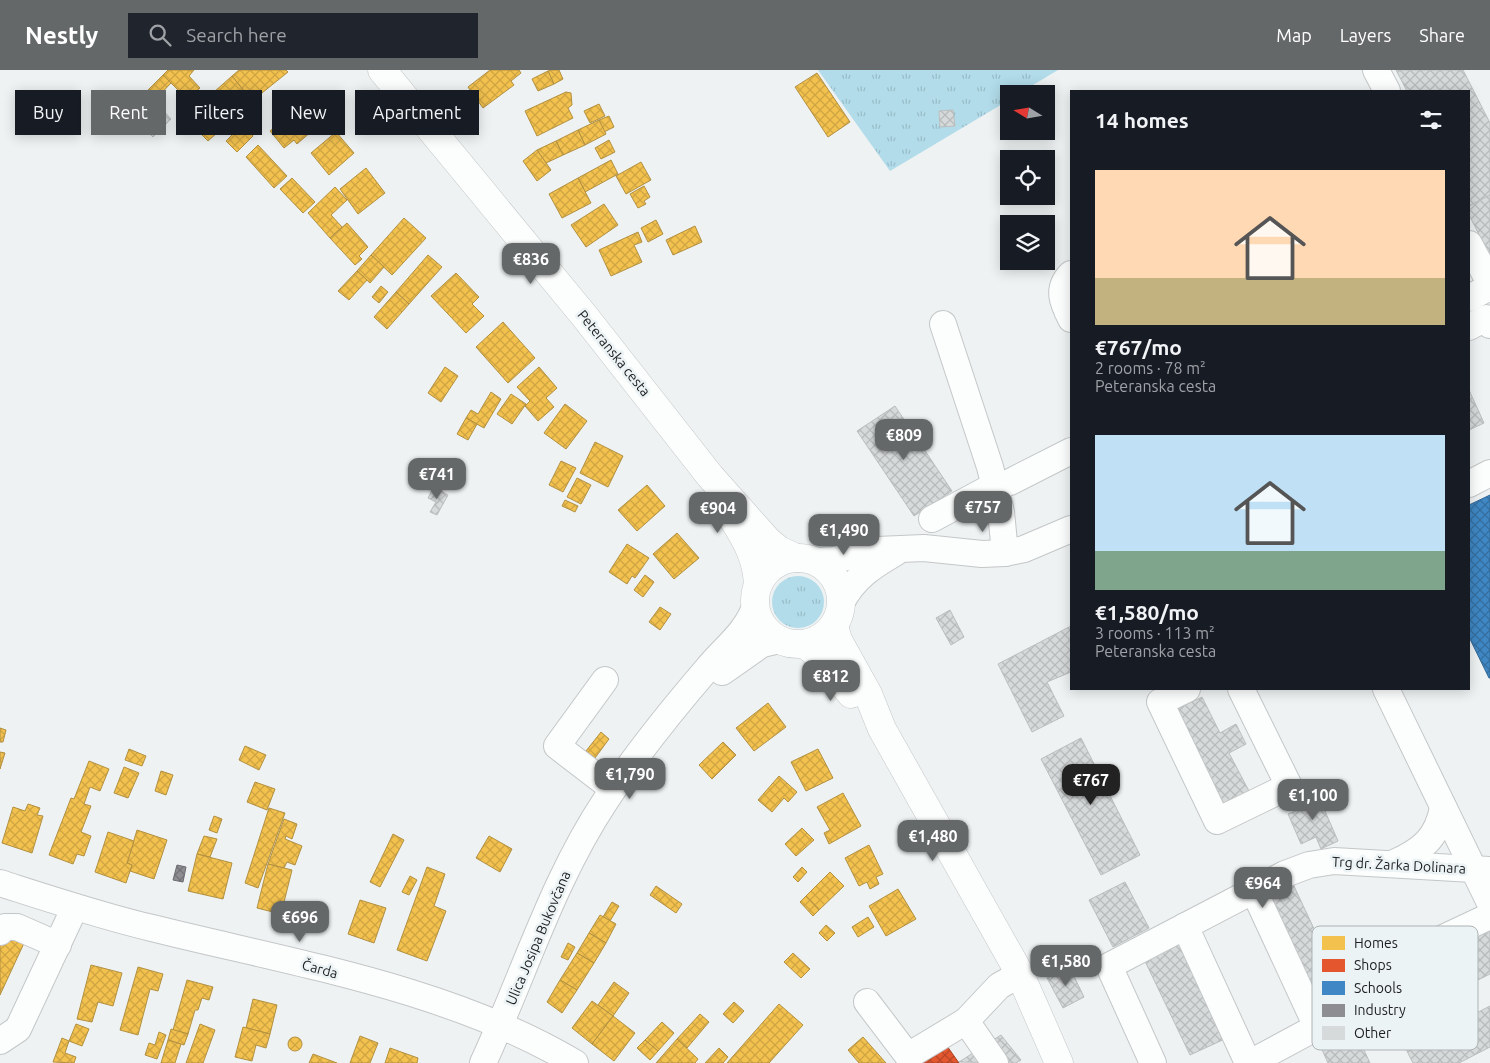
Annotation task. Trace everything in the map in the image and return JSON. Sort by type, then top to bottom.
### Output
[{"type":"main road","name":"Peteranska cesta","points":[[382,70],[586,318],[710,476],[768,541],[779,550],[806,560]]},
{"type":"main road","name":"Peteranska cesta","points":[[710,476],[724,505],[748,541],[758,566],[757,596]]},
{"type":"main road","points":[[882,729],[815,650],[768,632],[759,620],[757,596],[765,574],[774,566],[785,560],[806,560],[826,568],[834,578],[840,590],[838,640],[868,694],[882,729],[1020,974],[1052,1060]]},
{"type":"main road","points":[[792,642],[817,640],[838,614]]},
{"type":"street","points":[[1376,70],[1386,90]]},
{"type":"street","points":[[1470,246],[1490,283]]},
{"type":"street","points":[[1070,275],[1065,280],[1061,293],[1070,317]]},
{"type":"street","points":[[1470,297],[1490,287]]},
{"type":"street","points":[[943,324],[995,487],[1001,512],[1005,553]]},
{"type":"street","points":[[932,519],[1070,452]]},
{"type":"street","points":[[1470,483],[1490,473]]},
{"type":"street","points":[[806,560],[834,560],[877,550],[902,549],[941,548],[982,554],[1005,553],[1024,549],[1070,529]]},
{"type":"street","points":[[838,614],[855,580],[869,568],[902,549]]},
{"type":"street","name":"Ulica Josipa Bukovčana","points":[[483,1063],[555,892],[613,789],[636,754],[708,668],[744,631],[757,596]]},
{"type":"street","name":"Ulica Josipa Bukovčana","points":[[686,696],[714,678],[740,657],[762,644],[792,642]]},
{"type":"street","points":[[605,680],[557,746],[613,789]]},
{"type":"street","points":[[1185,690],[1160,702],[1217,821],[1289,786],[1241,690]]},
{"type":"street","points":[[1386,690],[1443,807],[1481,869],[1490,903]]},
{"type":"street","points":[[1394,863],[1426,846],[1438,827],[1443,807]]},
{"type":"street","name":"Trg dr. Žarka Dolinara","points":[[1153,1063],[1109,966],[1285,874],[1321,862],[1394,863],[1481,869]]},
{"type":"street","name":"Čarda","points":[[0,883],[75,907],[377,985],[462,1010],[548,1048],[575,1063]]},
{"type":"street","points":[[1254,891],[1312,1015]]},
{"type":"street","points":[[9,1035],[58,945],[75,907]]},
{"type":"street","points":[[1469,926],[1490,916]]},
{"type":"street","points":[[1185,926],[1249,1063],[1312,1029]]},
{"type":"street","points":[[0,932],[4,927],[17,927],[58,945]]},
{"type":"street","points":[[868,1002],[905,1059],[966,1021],[1000,986],[1020,974]]},
{"type":"street","points":[[966,1021],[995,1063]]},
{"type":"green space","points":[[818,70],[1058,70],[1033,85],[1000,85],[1000,105],[890,171]]},
{"type":"green space","points":[[793,576],[803,576],[813,580],[820,587],[824,602],[820,617],[813,624],[803,628],[793,628],[783,624],[776,617],[772,607],[772,597],[776,587],[783,580]]},
{"type":"building: Homes","points":[[168,70],[194,70],[189,76],[200,88],[198,90],[178,90],[163,75]]},
{"type":"building: Homes","points":[[239,70],[286,70],[288,72],[262,93],[262,90],[243,90],[232,76]]},
{"type":"building: Homes","points":[[490,70],[519,70],[521,73],[511,81],[514,85],[483,108],[479,102],[479,90],[470,90],[468,87]]},
{"type":"building: Homes","points":[[559,70],[563,79],[554,84],[548,71]]},
{"type":"building: Homes","points":[[548,71],[554,84],[538,91],[532,79]]},
{"type":"building: Homes","points":[[817,73],[850,122],[828,137],[795,87]]},
{"type":"building: Homes","points":[[163,75],[171,83],[164,90],[148,90]]},
{"type":"building: Homes","points":[[232,76],[243,90],[216,90]]},
{"type":"building: Homes","points":[[566,92],[571,93],[572,105],[568,108],[573,118],[537,136],[525,111]]},
{"type":"building: Homes","points":[[599,104],[605,116],[590,123],[584,111]]},
{"type":"building: Homes","points":[[609,116],[614,127],[604,132],[599,120]]},
{"type":"building: Homes","points":[[599,120],[606,134],[585,145],[578,130]]},
{"type":"building: Homes","points":[[578,130],[585,145],[563,155],[556,141]]},
{"type":"building: Homes","points":[[202,135],[215,135],[208,141]]},
{"type":"building: Homes","points":[[232,135],[253,136],[237,152],[226,141]]},
{"type":"building: Homes","points":[[273,135],[307,135],[297,144],[294,140],[284,148]]},
{"type":"building: Homes","points":[[332,135],[339,135],[354,153],[329,175],[311,153]]},
{"type":"building: Homes","points":[[609,140],[615,152],[601,159],[595,148]]},
{"type":"building: Homes","points":[[556,141],[563,155],[546,163],[537,150]]},
{"type":"building: Homes","points":[[258,145],[287,176],[274,188],[246,157]]},
{"type":"building: Homes","points":[[537,150],[551,170],[537,181],[523,161]]},
{"type":"building: Homes","points":[[611,160],[618,174],[585,192],[578,178]]},
{"type":"building: Homes","points":[[641,162],[651,180],[626,194],[616,176]]},
{"type":"building: Homes","points":[[366,168],[385,193],[358,214],[340,189]]},
{"type":"building: Homes","points":[[292,178],[315,202],[303,213],[280,189]]},
{"type":"building: Homes","points":[[578,178],[591,203],[562,218],[549,194]]},
{"type":"building: Homes","points":[[644,186],[650,197],[644,201],[646,204],[638,208],[630,194]]},
{"type":"building: Homes","points":[[335,187],[347,200],[331,215],[342,227],[330,238],[308,213]]},
{"type":"building: Homes","points":[[604,204],[618,225],[586,247],[571,225]]},
{"type":"building: Homes","points":[[404,218],[426,238],[392,275],[371,255]]},
{"type":"building: Homes","points":[[656,220],[663,234],[648,242],[641,228]]},
{"type":"building: Homes","points":[[347,223],[368,247],[359,256],[362,259],[355,265],[330,238]]},
{"type":"building: Homes","points":[[695,226],[702,242],[673,255],[666,240]]},
{"type":"building: Homes","points":[[638,232],[642,242],[634,245],[642,262],[611,276],[599,250]]},
{"type":"building: Homes","points":[[371,255],[384,267],[370,283],[357,271]]},
{"type":"building: Homes","points":[[428,255],[442,267],[409,304],[396,292]]},
{"type":"building: Homes","points":[[357,271],[367,280],[349,300],[338,291]]},
{"type":"building: Homes","points":[[456,273],[479,297],[472,304],[484,316],[466,333],[431,296]]},
{"type":"building: Homes","points":[[381,286],[388,292],[379,303],[372,297]]},
{"type":"building: Homes","points":[[396,292],[409,304],[387,329],[374,317]]},
{"type":"building: Homes","points":[[503,322],[535,358],[508,383],[476,347]]},
{"type":"building: Homes","points":[[445,367],[458,376],[441,402],[428,393]]},
{"type":"building: Homes","points":[[539,367],[557,388],[546,398],[554,407],[538,421],[525,406],[530,401],[517,387]]},
{"type":"building: Homes","points":[[491,392],[501,399],[484,428],[466,418],[471,410],[478,414]]},
{"type":"building: Homes","points":[[511,394],[526,404],[512,424],[497,414]]},
{"type":"building: Homes","points":[[565,404],[587,421],[566,449],[544,433]]},
{"type":"building: Homes","points":[[466,418],[477,424],[468,440],[457,434]]},
{"type":"building: Homes","points":[[595,442],[623,456],[608,487],[580,473]]},
{"type":"building: Homes","points":[[561,461],[576,468],[563,492],[549,485]]},
{"type":"building: Homes","points":[[577,478],[591,485],[581,504],[567,497]]},
{"type":"building: Homes","points":[[647,485],[665,506],[637,531],[618,510]]},
{"type":"building: Homes","points":[[565,500],[578,506],[575,512],[562,506]]},
{"type":"building: Homes","points":[[677,533],[699,558],[674,579],[653,554]]},
{"type":"building: Homes","points":[[627,544],[649,558],[635,578],[632,576],[627,584],[609,572]]},
{"type":"building: Homes","points":[[645,575],[654,582],[643,597],[634,590]]},
{"type":"building: Homes","points":[[660,607],[671,614],[660,630],[649,622]]},
{"type":"building: Homes","points":[[768,703],[786,727],[754,751],[736,728]]},
{"type":"building: Homes","points":[[0,728],[6,730],[3,742],[0,742]]},
{"type":"building: Homes","points":[[601,732],[609,739],[595,758],[586,751]]},
{"type":"building: Homes","points":[[723,742],[736,755],[712,779],[699,765]]},
{"type":"building: Homes","points":[[245,746],[266,755],[259,770],[239,760]]},
{"type":"building: Homes","points":[[129,749],[146,756],[142,766],[125,760]]},
{"type":"building: Homes","points":[[818,749],[833,778],[806,791],[791,762]]},
{"type":"building: Homes","points":[[0,752],[5,753],[0,769]]},
{"type":"building: Homes","points":[[89,761],[109,769],[100,791],[90,787],[84,804],[91,806],[81,832],[91,836],[84,856],[77,854],[73,864],[49,855],[71,798],[74,799]]},
{"type":"building: Homes","points":[[124,767],[139,773],[128,798],[114,793]]},
{"type":"building: Homes","points":[[161,771],[173,775],[166,795],[155,791]]},
{"type":"building: Homes","points":[[779,776],[797,792],[788,802],[784,798],[772,812],[758,800]]},
{"type":"building: Homes","points":[[255,782],[275,789],[267,810],[247,802]]},
{"type":"building: Homes","points":[[843,793],[861,826],[829,844],[824,833],[830,830],[817,807]]},
{"type":"building: Homes","points":[[28,804],[40,808],[37,815],[43,816],[32,853],[2,843],[13,807],[25,811]]},
{"type":"building: Homes","points":[[269,808],[285,813],[258,888],[245,883]]},
{"type":"building: Homes","points":[[214,816],[222,819],[217,833],[209,830]]},
{"type":"building: Homes","points":[[284,819],[297,824],[292,839],[286,836],[285,839],[302,846],[295,865],[287,862],[284,868],[268,864]]},
{"type":"building: Homes","points":[[802,828],[814,840],[796,856],[785,844]]},
{"type":"building: Homes","points":[[137,830],[167,840],[154,879],[130,871],[132,865],[127,863]]},
{"type":"building: Homes","points":[[108,832],[134,841],[127,863],[132,865],[126,883],[95,872]]},
{"type":"building: Homes","points":[[393,834],[404,840],[380,887],[370,882]]},
{"type":"building: Homes","points":[[204,836],[217,839],[210,857],[197,854]]},
{"type":"building: Homes","points":[[489,836],[512,849],[500,872],[476,858]]},
{"type":"building: Homes","points":[[869,845],[883,874],[876,877],[879,884],[870,889],[867,882],[859,886],[845,858]]},
{"type":"building: Homes","points":[[197,854],[232,863],[223,899],[188,891]]},
{"type":"building: Homes","points":[[268,864],[292,870],[281,914],[257,908]]},
{"type":"building: Homes","points":[[427,867],[445,874],[434,906],[446,911],[427,961],[397,950]]},
{"type":"building: Homes","points":[[802,867],[807,872],[798,882],[793,877]]},
{"type":"building: Homes","points":[[830,872],[844,886],[819,910],[806,896]]},
{"type":"building: Homes","points":[[410,876],[417,880],[409,895],[402,892]]},
{"type":"building: Homes","points":[[656,886],[682,904],[676,913],[650,895]]},
{"type":"building: Homes","points":[[898,889],[916,919],[886,936],[869,906]]},
{"type":"building: Homes","points":[[806,896],[819,910],[813,916],[800,902]]},
{"type":"building: Homes","points":[[360,900],[386,908],[374,943],[348,934]]},
{"type":"building: Homes","points":[[612,902],[619,906],[610,921],[603,917]]},
{"type":"building: Homes","points":[[600,915],[616,924],[606,943],[589,933]]},
{"type":"building: Homes","points":[[868,917],[874,927],[858,937],[852,927]]},
{"type":"building: Homes","points":[[826,925],[835,933],[827,941],[819,933]]},
{"type":"building: Homes","points":[[5,932],[25,941],[0,995],[0,944]]},
{"type":"building: Homes","points":[[589,933],[606,943],[594,963],[577,953]]},
{"type":"building: Homes","points":[[568,943],[575,947],[568,960],[561,957]]},
{"type":"building: Homes","points":[[577,953],[594,963],[577,990],[560,980]]},
{"type":"building: Homes","points":[[793,953],[810,969],[801,978],[784,962]]},
{"type":"building: Homes","points":[[91,965],[122,973],[113,1006],[98,1002],[92,1022],[77,1019]]},
{"type":"building: Homes","points":[[138,967],[163,974],[158,991],[150,989],[138,1035],[120,1030]]},
{"type":"building: Homes","points":[[187,980],[213,987],[209,1000],[202,998],[198,1010],[195,1010],[188,1034],[173,1030]]},
{"type":"building: Homes","points":[[560,980],[577,990],[562,1013],[547,1002]]},
{"type":"building: Homes","points":[[614,982],[629,993],[613,1016],[598,1005]]},
{"type":"building: Homes","points":[[253,999],[277,1005],[270,1034],[246,1028]]},
{"type":"building: Homes","points":[[592,1001],[613,1016],[592,1044],[572,1028]]},
{"type":"building: Homes","points":[[734,1002],[744,1011],[733,1023],[723,1014]]},
{"type":"building: Homes","points":[[779,1004],[803,1025],[769,1063],[727,1063]]},
{"type":"building: Homes","points":[[700,1014],[709,1022],[687,1048],[677,1039]]},
{"type":"building: Homes","points":[[613,1016],[635,1033],[614,1061],[592,1044]]},
{"type":"building: Homes","points":[[662,1022],[674,1033],[658,1051],[645,1040]]},
{"type":"building: Homes","points":[[76,1024],[89,1029],[82,1046],[69,1041]]},
{"type":"building: Homes","points":[[200,1024],[215,1030],[203,1063],[186,1063]]},
{"type":"building: Homes","points":[[243,1027],[270,1034],[266,1048],[256,1045],[252,1061],[235,1057]]},
{"type":"building: Homes","points":[[171,1029],[188,1034],[184,1045],[168,1040]]},
{"type":"building: Homes","points":[[159,1032],[166,1035],[157,1059],[145,1055],[149,1043],[155,1045]]},
{"type":"building: Homes","points":[[360,1036],[378,1043],[370,1063],[350,1063]]},
{"type":"building: Homes","points":[[295,1037],[300,1039],[302,1044],[300,1049],[295,1051],[290,1049],[288,1044],[290,1039]]},
{"type":"building: Homes","points":[[863,1037],[886,1063],[859,1063],[848,1050]]},
{"type":"building: Homes","points":[[62,1038],[69,1041],[65,1053],[76,1057],[74,1063],[53,1062]]},
{"type":"building: Homes","points":[[677,1039],[698,1059],[695,1063],[656,1063]]},
{"type":"building: Homes","points":[[168,1040],[181,1044],[175,1063],[161,1063]]},
{"type":"building: Homes","points":[[645,1040],[658,1051],[650,1060],[637,1048]]},
{"type":"building: Homes","points":[[390,1048],[418,1058],[417,1063],[385,1063]]},
{"type":"building: Homes","points":[[719,1048],[728,1057],[723,1063],[705,1063]]},
{"type":"building: Homes","points":[[313,1054],[337,1063],[309,1063]]},
{"type":"building: Shops","points":[[947,1046],[959,1063],[922,1063]]},
{"type":"building: Schools","points":[[1490,495],[1490,678],[1470,639],[1470,505]]},
{"type":"building: Industry","points":[[177,865],[186,867],[183,882],[173,880]]},
{"type":"building: Other","points":[[1396,70],[1463,70],[1490,123],[1490,195],[1470,205],[1470,90],[1406,90]]},
{"type":"building: Other","points":[[953,110],[955,126],[940,127],[939,111]]},
{"type":"building: Other","points":[[166,114],[171,119],[166,124]]},
{"type":"building: Other","points":[[1490,195],[1490,256],[1470,217],[1470,205]]},
{"type":"building: Other","points":[[1470,392],[1484,423],[1470,430]]},
{"type":"building: Other","points":[[895,406],[952,491],[914,516],[857,431]]},
{"type":"building: Other","points":[[434,487],[448,495],[437,515],[430,512],[436,502],[428,498]]},
{"type":"building: Other","points":[[950,610],[964,637],[951,645],[936,618]]},
{"type":"building: Other","points":[[1070,627],[1070,672],[1047,682],[1064,716],[1032,732],[998,664]]},
{"type":"building: Other","points":[[1202,697],[1220,733],[1236,724],[1246,744],[1229,753],[1249,791],[1224,804],[1175,710]]},
{"type":"building: Other","points":[[1081,738],[1140,855],[1101,875],[1041,759]]},
{"type":"building: Other","points":[[1315,788],[1338,841],[1321,849],[1316,837],[1301,844],[1288,814],[1305,807],[1300,795]]},
{"type":"building: Other","points":[[1125,882],[1149,928],[1113,947],[1089,900]]},
{"type":"building: Other","points":[[1293,884],[1313,926],[1312,987],[1268,896]]},
{"type":"building: Other","points":[[1490,928],[1490,974],[1478,980],[1478,934]]},
{"type":"building: Other","points":[[1181,939],[1229,1037],[1190,1055],[1143,957]]},
{"type":"building: Other","points":[[1069,966],[1084,997],[1063,1008],[1047,978]]},
{"type":"building: Other","points":[[1490,1006],[1490,1047],[1459,1063],[1413,1063],[1406,1050],[1478,1050],[1478,1012]]},
{"type":"building: Other","points":[[1001,1035],[1021,1060],[1016,1063],[959,1062]]},
{"type":"building: Other","points":[[1322,1050],[1364,1050],[1370,1063],[1328,1063]]}]
